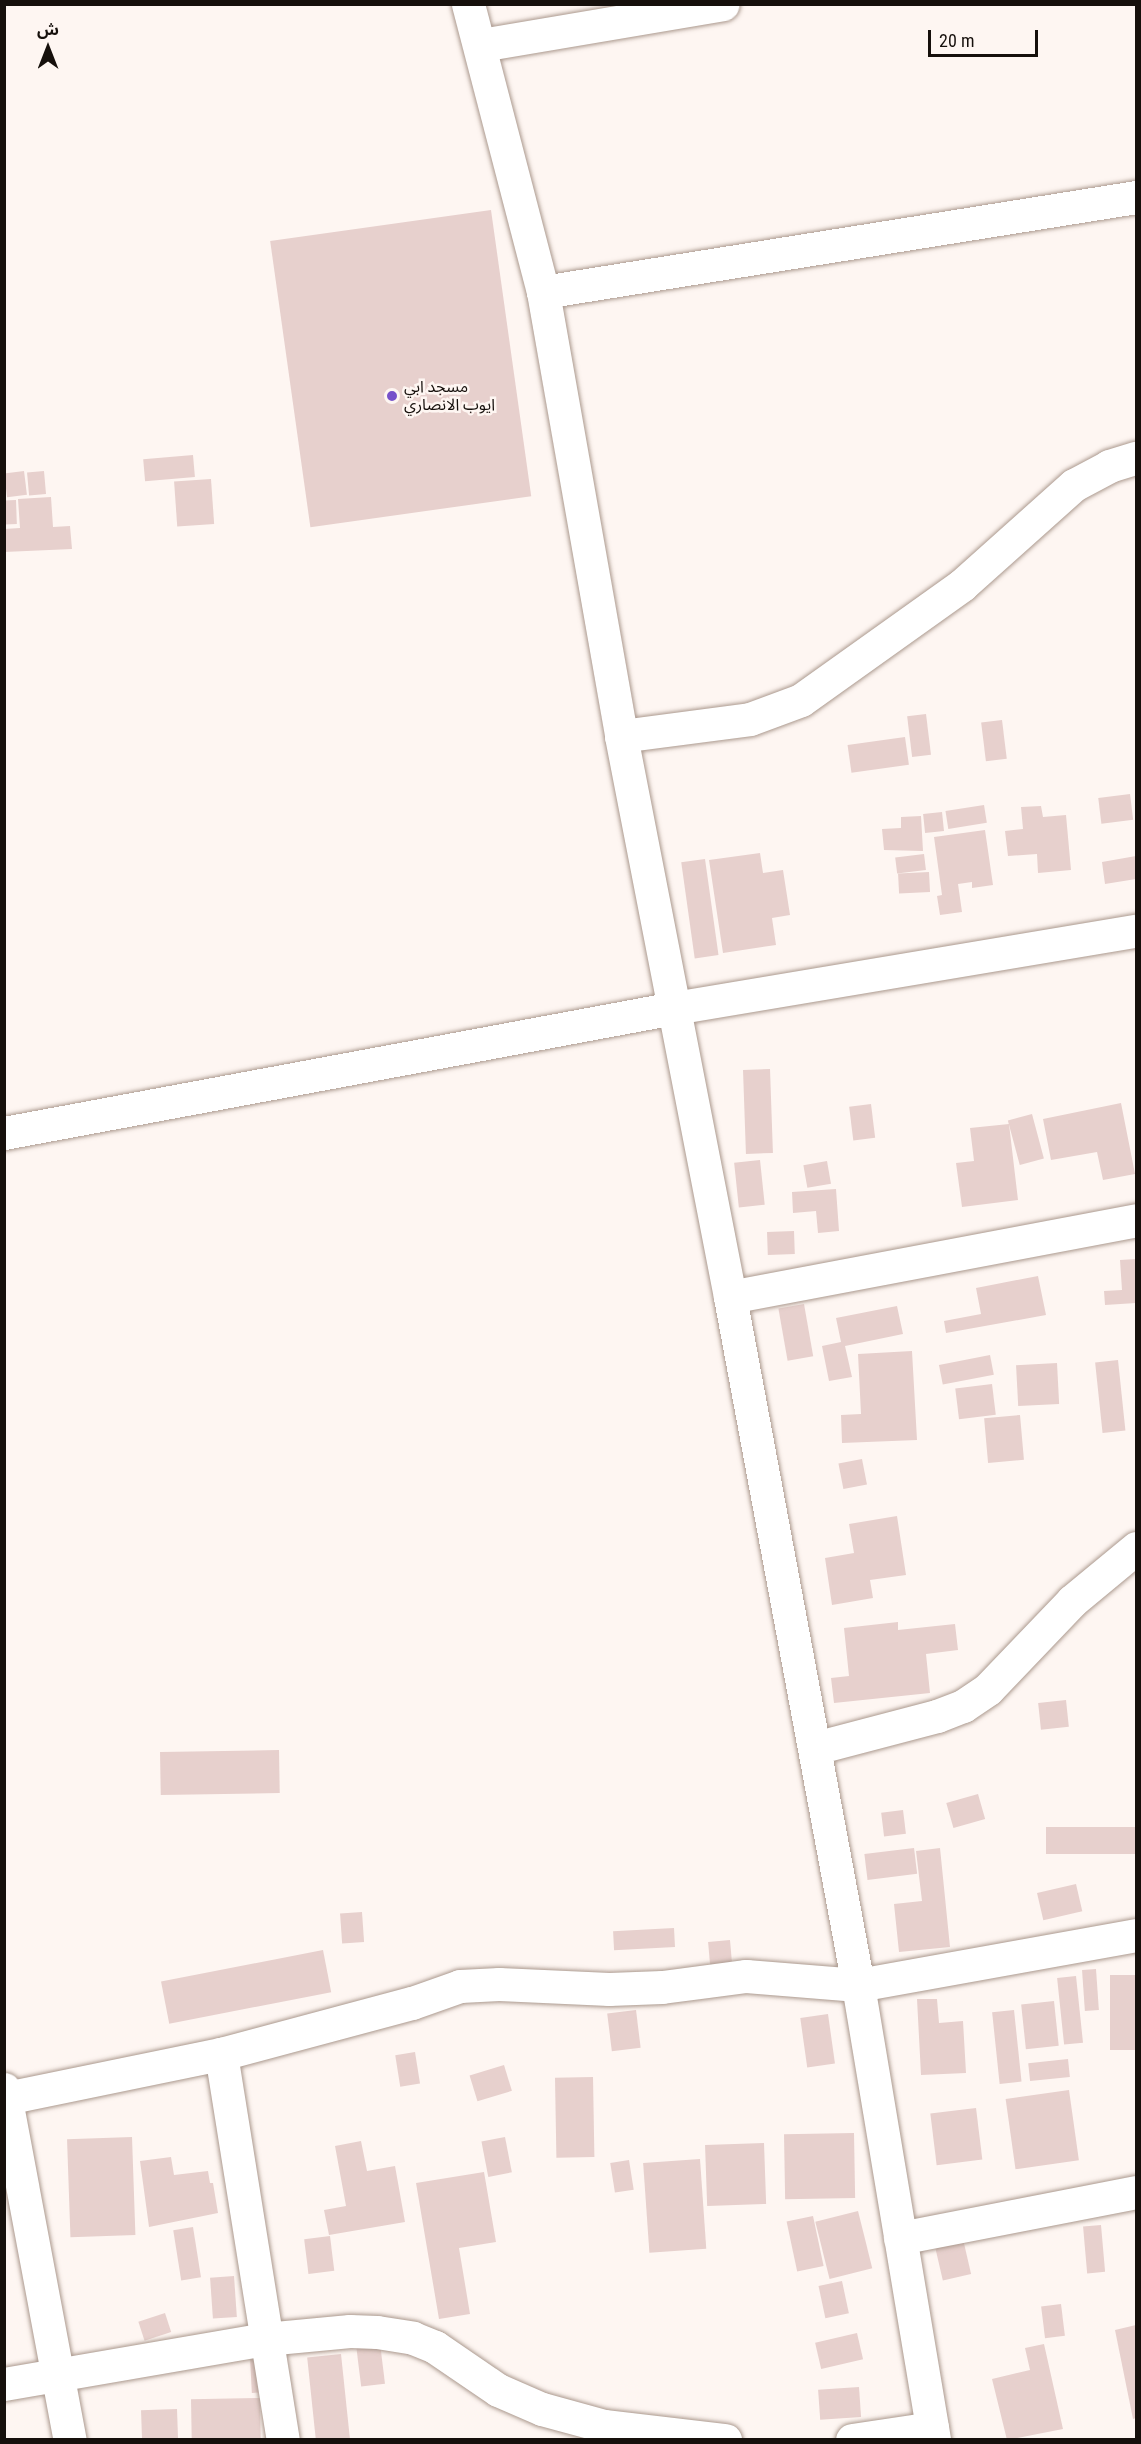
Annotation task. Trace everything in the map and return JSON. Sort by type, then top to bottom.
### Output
[{"type":"street","points":[[468,4],[481,45],[543,292],[621,736],[815,1748],[858,1985],[933,2434],[852,2439]]},
{"type":"street","points":[[481,45],[723,4]]},
{"type":"street","points":[[543,292],[1137,197]]},
{"type":"street","points":[[621,736],[750,718],[801,700],[962,585],[1074,485],[1109,466],[1137,458]]},
{"type":"street","points":[[4,1133],[674,1008],[1137,931]]},
{"type":"street","points":[[730,1297],[1137,1220]]},
{"type":"street","points":[[815,1748],[963,1707],[988,1689],[1072,1600],[1137,1548]]},
{"type":"street","points":[[70,2439],[6,2111],[412,2002],[460,1986],[499,1984],[609,1989],[662,1987],[746,1976],[858,1985],[1137,1935]]},
{"type":"street","points":[[221,2054],[265,2339],[283,2439]]},
{"type":"street","points":[[900,2238],[1137,2192]]},
{"type":"street","points":[[4,2384],[265,2339],[350,2331],[413,2337],[435,2347],[498,2390],[542,2409],[604,2426],[725,2439]]},
{"type":"building","points":[[491,210],[531,496],[310,527],[270,241]]},
{"type":"building","points":[[193,455],[195,477],[145,481],[143,459]]},
{"type":"building","points":[[24,471],[27,495],[7,497],[4,473]]},
{"type":"building","points":[[44,471],[46,494],[29,495],[27,472]]},
{"type":"building","points":[[211,479],[214,524],[177,526],[174,482]]},
{"type":"building","points":[[51,497],[53,527],[70,526],[72,549],[4,552],[4,529],[20,528],[18,499]]},
{"type":"building","points":[[4,500],[16,500],[17,524],[5,524]]},
{"type":"building","points":[[926,714],[931,755],[912,757],[907,716]]},
{"type":"building","points":[[1002,720],[1007,759],[986,761],[981,723]]},
{"type":"building","points":[[905,737],[909,765],[851,773],[848,745]]},
{"type":"building","points":[[1130,794],[1133,820],[1101,824],[1098,798]]},
{"type":"building","points":[[984,805],[987,823],[948,829],[945,811]]},
{"type":"building","points":[[1041,806],[1043,817],[1066,815],[1071,870],[1038,873],[1037,854],[1008,856],[1005,831],[1023,829],[1021,807]]},
{"type":"building","points":[[942,812],[944,831],[925,833],[923,814]]},
{"type":"building","points":[[921,816],[923,851],[884,850],[882,829],[901,828],[901,817]]},
{"type":"building","points":[[985,830],[993,885],[972,888],[972,882],[958,884],[962,912],[940,915],[937,896],[942,895],[934,837]]},
{"type":"building","points":[[760,853],[763,873],[783,870],[790,915],[772,918],[776,945],[723,953],[709,860]]},
{"type":"building","points":[[924,854],[926,870],[897,873],[895,858]]},
{"type":"building","points":[[1136,856],[1136,879],[1105,884],[1102,862]]},
{"type":"building","points":[[705,859],[718,955],[695,958],[681,862]]},
{"type":"building","points":[[929,872],[930,892],[899,894],[898,874]]},
{"type":"building","points":[[770,1069],[773,1153],[746,1154],[743,1070]]},
{"type":"building","points":[[1121,1103],[1135,1174],[1103,1180],[1097,1152],[1051,1160],[1043,1119]]},
{"type":"building","points":[[871,1104],[875,1138],[853,1140],[849,1107]]},
{"type":"building","points":[[1032,1114],[1044,1158],[1020,1165],[1008,1120]]},
{"type":"building","points":[[1009,1124],[1018,1200],[962,1207],[956,1163],[974,1161],[970,1128]]},
{"type":"building","points":[[760,1160],[765,1205],[739,1207],[734,1163]]},
{"type":"building","points":[[827,1161],[831,1184],[807,1188],[803,1165]]},
{"type":"building","points":[[836,1189],[839,1231],[818,1233],[816,1211],[793,1213],[792,1192]]},
{"type":"building","points":[[794,1231],[795,1254],[768,1255],[767,1232]]},
{"type":"building","points":[[1136,1259],[1136,1303],[1105,1305],[1104,1291],[1122,1290],[1120,1260]]},
{"type":"building","points":[[1038,1276],[1046,1315],[946,1333],[944,1321],[981,1314],[976,1288]]},
{"type":"building","points":[[804,1304],[813,1356],[788,1361],[778,1309]]},
{"type":"building","points":[[897,1306],[903,1334],[845,1346],[852,1377],[829,1381],[822,1346],[841,1342],[836,1318]]},
{"type":"building","points":[[912,1351],[917,1440],[842,1443],[841,1415],[861,1414],[858,1354]]},
{"type":"building","points":[[990,1355],[994,1375],[943,1385],[939,1365]]},
{"type":"building","points":[[1118,1360],[1125,1431],[1103,1433],[1095,1362]]},
{"type":"building","points":[[1057,1363],[1059,1404],[1018,1406],[1016,1365]]},
{"type":"building","points":[[992,1384],[996,1415],[959,1419],[955,1389]]},
{"type":"building","points":[[1020,1415],[1024,1460],[988,1463],[984,1418]]},
{"type":"building","points":[[862,1459],[867,1485],[843,1489],[838,1464]]},
{"type":"building","points":[[897,1516],[906,1575],[870,1580],[873,1598],[832,1605],[825,1558],[854,1553],[849,1524]]},
{"type":"building","points":[[898,1622],[898,1630],[955,1624],[958,1650],[926,1654],[930,1693],[834,1703],[831,1678],[849,1676],[844,1628]]},
{"type":"building","points":[[1066,1700],[1069,1727],[1041,1730],[1038,1703]]},
{"type":"building","points":[[279,1750],[280,1793],[161,1795],[160,1752]]},
{"type":"building","points":[[978,1794],[985,1819],[953,1828],[946,1803]]},
{"type":"building","points":[[903,1810],[906,1834],[884,1837],[881,1813]]},
{"type":"building","points":[[1046,1827],[1136,1827],[1136,1854],[1046,1854]]},
{"type":"building","points":[[914,1848],[917,1874],[868,1880],[864,1854]]},
{"type":"building","points":[[940,1848],[950,1947],[899,1952],[894,1904],[922,1901],[916,1851]]},
{"type":"building","points":[[1076,1884],[1082,1911],[1043,1920],[1037,1893]]},
{"type":"building","points":[[362,1912],[364,1942],[342,1943],[340,1914]]},
{"type":"building","points":[[674,1928],[675,1947],[614,1950],[613,1931]]},
{"type":"building","points":[[730,1940],[732,1965],[710,1967],[708,1942]]},
{"type":"building","points":[[323,1950],[331,1992],[169,2024],[161,1981]]},
{"type":"building","points":[[1096,1969],[1099,2010],[1085,2011],[1082,1970]]},
{"type":"building","points":[[1110,1975],[1136,1975],[1136,2050],[1110,2050]]},
{"type":"building","points":[[1076,1976],[1083,2043],[1064,2045],[1057,1978]]},
{"type":"building","points":[[917,1999],[937,1999],[939,2023],[963,2021],[966,2073],[921,2075]]},
{"type":"building","points":[[1054,2001],[1059,2046],[1026,2049],[1021,2004]]},
{"type":"building","points":[[636,2010],[641,2048],[612,2051],[607,2014]]},
{"type":"building","points":[[1014,2010],[1022,2082],[1000,2084],[992,2012]]},
{"type":"building","points":[[828,2014],[835,2064],[807,2067],[800,2018]]},
{"type":"building","points":[[415,2052],[420,2084],[400,2087],[395,2055]]},
{"type":"building","points":[[1068,2059],[1070,2077],[1030,2081],[1028,2063]]},
{"type":"building","points":[[504,2065],[512,2091],[477,2101],[470,2076]]},
{"type":"building","points":[[593,2077],[594,2157],[556,2158],[555,2078]]},
{"type":"building","points":[[1069,2090],[1079,2160],[1016,2169],[1006,2099]]},
{"type":"building","points":[[976,2108],[982,2160],[937,2165],[930,2114]]},
{"type":"building","points":[[854,2133],[855,2198],[785,2199],[784,2134]]},
{"type":"building","points":[[132,2137],[135,2235],[70,2237],[67,2139]]},
{"type":"building","points":[[505,2137],[512,2172],[488,2177],[481,2142]]},
{"type":"building","points":[[361,2141],[367,2171],[395,2166],[405,2222],[329,2235],[324,2210],[346,2206],[335,2146]]},
{"type":"building","points":[[764,2143],[766,2204],[707,2206],[705,2145]]},
{"type":"building","points":[[171,2157],[174,2175],[208,2171],[210,2183],[213,2183],[218,2213],[149,2227],[140,2161]]},
{"type":"building","points":[[700,2159],[706,2249],[649,2253],[643,2163]]},
{"type":"building","points":[[629,2160],[634,2190],[615,2193],[610,2163]]},
{"type":"building","points":[[484,2172],[496,2242],[459,2248],[470,2314],[439,2319],[416,2183]]},
{"type":"building","points":[[858,2211],[872,2268],[830,2279],[815,2222]]},
{"type":"building","points":[[813,2216],[824,2266],[797,2271],[787,2222]]},
{"type":"building","points":[[1101,2225],[1105,2272],[1087,2273],[1083,2227]]},
{"type":"building","points":[[193,2227],[201,2277],[181,2281],[173,2230]]},
{"type":"building","points":[[330,2236],[334,2271],[308,2274],[304,2239]]},
{"type":"building","points":[[963,2239],[971,2274],[943,2281],[935,2246]]},
{"type":"building","points":[[234,2276],[237,2317],[213,2319],[210,2278]]},
{"type":"building","points":[[842,2281],[849,2313],[825,2318],[819,2286]]},
{"type":"building","points":[[1061,2304],[1065,2336],[1045,2338],[1041,2306]]},
{"type":"building","points":[[165,2313],[171,2332],[145,2341],[138,2322]]},
{"type":"building","points":[[1136,2325],[1136,2418],[1133,2419],[1115,2330]]},
{"type":"building","points":[[857,2333],[863,2359],[821,2369],[815,2343]]},
{"type":"building","points":[[380,2343],[385,2384],[361,2387],[356,2346]]},
{"type":"building","points":[[1044,2344],[1063,2429],[1007,2440],[992,2379],[1030,2370],[1025,2348]]},
{"type":"building","points":[[341,2354],[350,2440],[316,2440],[307,2358]]},
{"type":"building","points":[[269,2357],[271,2392],[252,2393],[250,2358]]},
{"type":"building","points":[[859,2387],[861,2417],[820,2420],[818,2390]]},
{"type":"building","points":[[260,2398],[261,2440],[192,2440],[191,2399]]},
{"type":"building","points":[[177,2409],[178,2440],[142,2440],[141,2410]]},
{"type":"place","name":"مسجد ابي ايوب الانصاري","points":[[392,396]]}]
